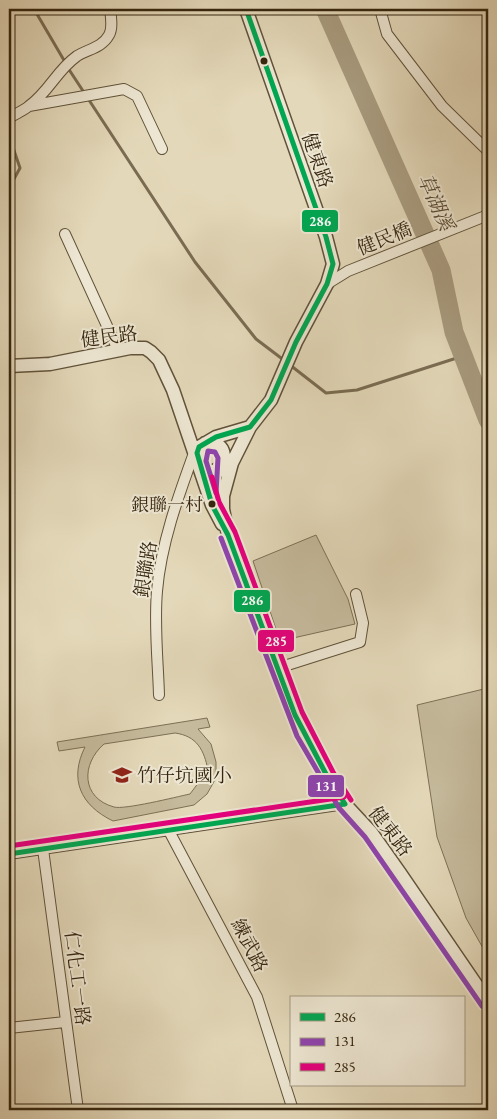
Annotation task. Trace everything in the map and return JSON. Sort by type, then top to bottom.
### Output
[{"type":"street","points":[[9,117],[29,106],[48,88],[60,70],[79,55],[102,44],[110,34],[112,20],[110,9]]},
{"type":"street","name":"健東路","points":[[224,486],[232,463],[250,427],[271,400],[290,354],[327,284],[332,264],[326,237],[246,9]]},
{"type":"street","points":[[380,9],[387,34],[442,106],[488,151]]},
{"type":"street","points":[[29,106],[124,89],[137,96],[162,149]]},
{"type":"street","name":"健民橋","points":[[327,284],[348,271],[488,215]]},
{"type":"street","points":[[65,234],[118,350]]},
{"type":"street","name":"健民路","points":[[9,366],[50,364],[118,350],[145,348],[155,355],[164,369],[190,435],[196,458]]},
{"type":"street","name":"健東路","points":[[184,422],[194,431],[223,448],[226,456],[224,464],[223,509],[228,534]]},
{"type":"street","points":[[224,464],[218,470],[209,472],[196,458],[199,447],[210,440],[250,427]]},
{"type":"street","name":"健東路","points":[[196,458],[205,479],[212,504],[228,534],[303,732],[345,804],[371,832],[488,1002]]},
{"type":"street","name":"銀聯路","points":[[159,695],[157,592],[160,569],[176,503],[196,458]]},
{"type":"street","points":[[278,668],[360,642],[363,623],[356,594]]},
{"type":"street","points":[[9,854],[345,804]]},
{"type":"street","name":"練武路","points":[[170,831],[257,996],[293,1110]]},
{"type":"street","name":"仁化工一路","points":[[42,849],[78,1110]]},
{"type":"street","points":[[9,1028],[65,1022]]},
{"type":"shaded area","points":[[222,479],[219,506],[212,490],[211,480]]},
{"type":"shaded area","points":[[316,535],[348,599],[355,624],[280,641],[253,561]]},
{"type":"shaded area","points":[[488,688],[488,957],[466,918],[437,837],[417,705]]},
{"type":"shaded area","points":[[207,718],[210,727],[198,729],[211,744],[216,762],[216,778],[207,794],[194,805],[113,821],[92,807],[85,799],[81,790],[78,770],[85,747],[59,751],[57,742]],"holes":[[[175,733],[189,737],[202,750],[208,770],[190,794],[139,805],[120,807],[103,803],[95,796],[90,788],[88,770],[96,752],[104,744]]]},
{"type":"waterway","points":[[34,9],[65,62]]},
{"type":"waterway","name":"草湖溪","points":[[325,9],[441,270],[454,332],[488,420]]},
{"type":"waterway","points":[[68,68],[195,262],[256,339],[285,361]]},
{"type":"waterway","points":[[9,136],[20,168],[9,188]]},
{"type":"waterway","points":[[290,365],[326,393],[357,390],[463,356]]},
{"type":"transit line","name":"286","points":[[246,9],[326,237],[333,264],[327,284],[296,342],[271,400],[250,427],[216,437],[199,447],[197,453],[212,505],[228,535],[295,715],[327,776],[345,804]]},
{"type":"transit line","name":"131","points":[[208,451],[215,452],[218,458],[216,493],[206,461],[208,451]]},
{"type":"transit line","name":"285","points":[[212,477],[219,502],[235,532],[302,712],[333,772],[351,800]]},
{"type":"transit line","name":"131","points":[[221,538],[297,736],[339,808],[365,837],[482,1006]]},
{"type":"transit line","name":"285","points":[[9,846],[344,797]]},
{"type":"transit line","name":"286","points":[[9,854],[345,804]]},
{"type":"place","name":"銀聯一村","points":[[212,504]]},
{"type":"place","name":"竹仔坑國小","points":[[122,775]]}]
